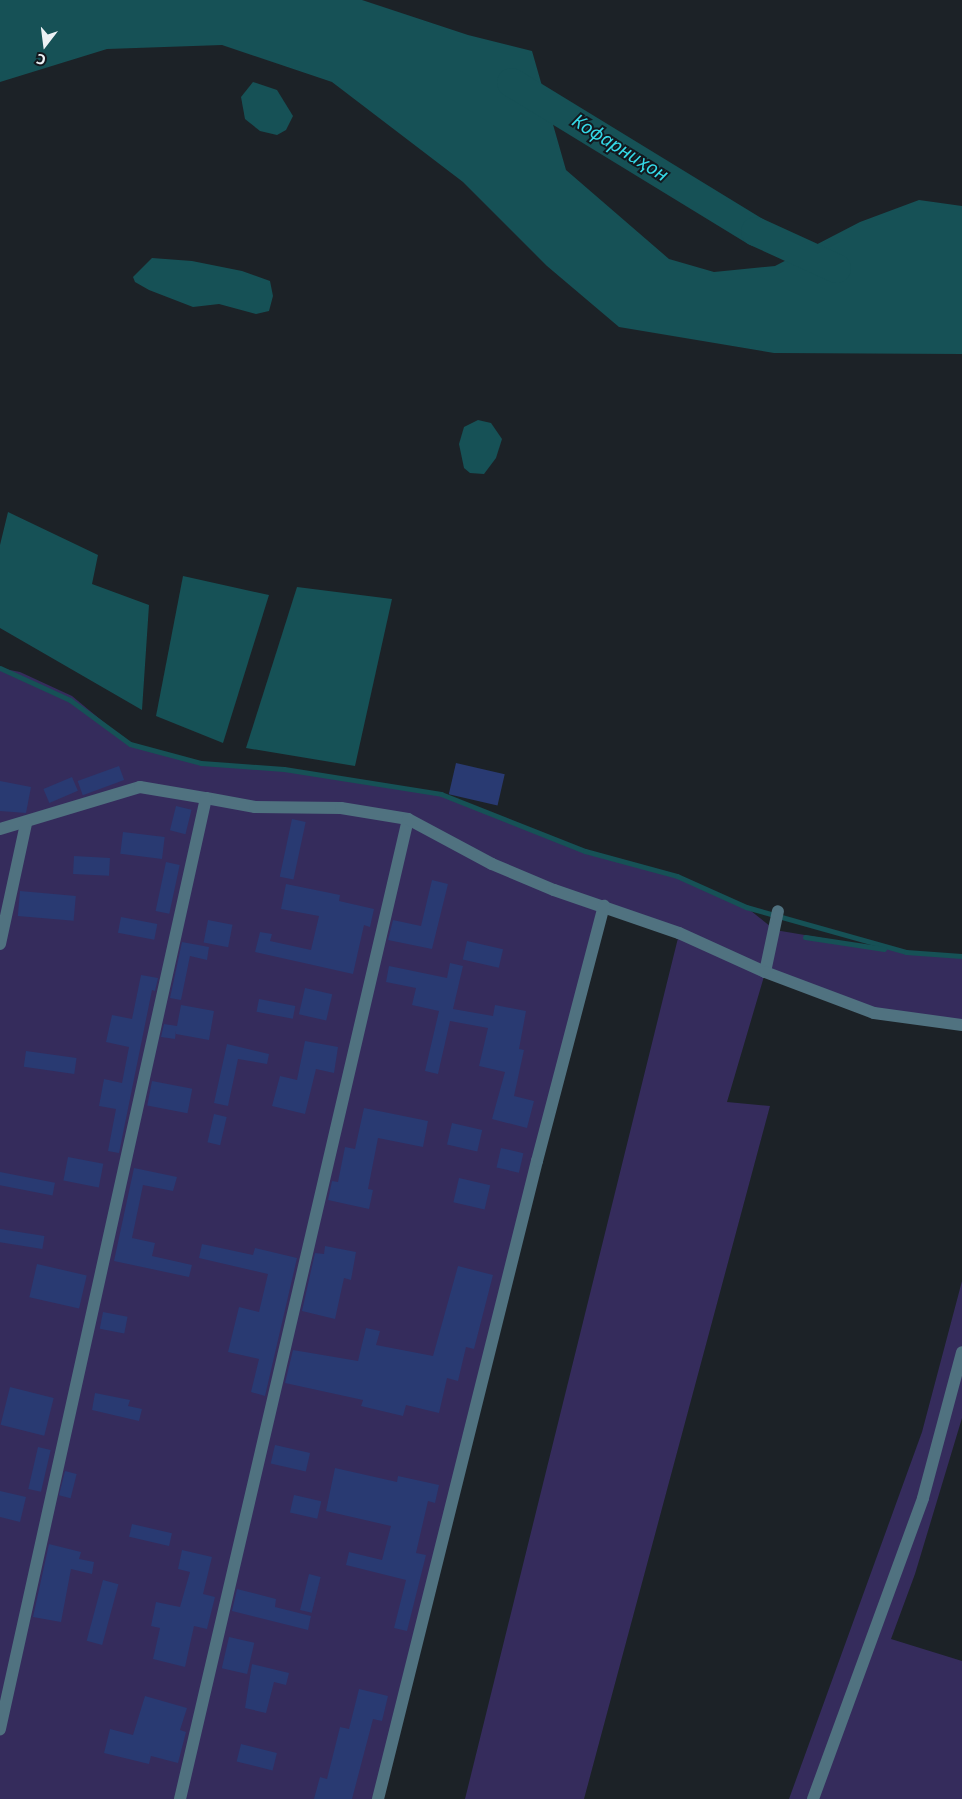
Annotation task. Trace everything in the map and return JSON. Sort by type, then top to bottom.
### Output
[{"type":"lane","points":[[0,829],[26,824],[140,787],[255,807],[341,808],[408,820],[492,864],[554,890],[680,933],[765,972],[874,1013],[962,1025]]},
{"type":"lane","points":[[0,1729],[206,798]]},
{"type":"lane","points":[[180,1799],[408,820]]},
{"type":"lane","points":[[0,944],[26,824]]},
{"type":"lane","points":[[378,1799],[534,1171],[604,906]]},
{"type":"lane","points":[[765,972],[778,911]]},
{"type":"lane","points":[[813,1799],[923,1498],[962,1352]]},
{"type":"shaded area","points":[[0,668],[20,672],[72,696],[130,744],[201,763],[284,769],[441,794],[585,851],[677,876],[746,907],[775,930],[906,952],[962,956],[962,1025],[874,1013],[765,973],[727,1102],[770,1106],[584,1799],[465,1799],[679,934],[604,906],[378,1799],[0,1799]]},
{"type":"shaded area","points":[[962,1281],[962,1418],[915,1574],[891,1639],[962,1661],[962,1799],[789,1799],[922,1432]]},
{"type":"water","points":[[0,0],[362,0],[468,35],[532,51],[566,170],[669,259],[714,272],[775,266],[860,222],[919,200],[962,206],[962,354],[774,353],[619,327],[547,266],[463,182],[332,82],[222,45],[107,49],[0,82]]},
{"type":"water","points":[[253,82],[277,90],[293,116],[286,130],[277,135],[260,131],[245,119],[241,97]]},
{"type":"water","points":[[152,258],[192,261],[242,271],[270,281],[273,296],[269,311],[256,314],[219,304],[193,307],[149,290],[135,282],[133,277]]},
{"type":"water","points":[[478,420],[491,423],[502,439],[496,458],[484,474],[470,473],[464,468],[459,444],[464,427]]},
{"type":"water","points":[[8,512],[98,555],[92,584],[149,605],[142,710],[0,628],[0,545]]},
{"type":"water","points":[[183,576],[269,595],[223,743],[156,716]]},
{"type":"water","points":[[297,587],[392,599],[355,766],[246,748]]},
{"type":"building","points":[[456,763],[505,774],[498,805],[449,794]]},
{"type":"building","points":[[119,766],[124,780],[83,795],[78,781]]},
{"type":"building","points":[[72,777],[78,791],[49,803],[43,789]]},
{"type":"building","points":[[0,781],[31,787],[26,813],[0,811]]},
{"type":"building","points":[[176,806],[192,810],[185,834],[170,830]]},
{"type":"building","points":[[292,819],[306,822],[293,880],[280,877]]},
{"type":"building","points":[[123,832],[165,837],[162,859],[120,854]]},
{"type":"building","points":[[74,856],[110,858],[109,876],[73,874]]},
{"type":"building","points":[[166,862],[180,865],[169,914],[156,911]]},
{"type":"building","points":[[432,880],[448,884],[432,949],[388,940],[393,920],[421,926]]},
{"type":"building","points":[[286,884],[340,895],[339,901],[374,909],[370,927],[364,925],[353,974],[255,952],[260,932],[272,934],[270,941],[311,950],[319,916],[281,909]]},
{"type":"building","points":[[20,891],[76,896],[74,921],[18,916]]},
{"type":"building","points":[[121,917],[157,924],[154,940],[118,933]]},
{"type":"building","points":[[208,920],[233,925],[228,947],[204,943]]},
{"type":"building","points":[[467,941],[503,949],[499,968],[463,960]]},
{"type":"building","points":[[182,942],[209,947],[207,960],[190,956],[181,1000],[170,998]]},
{"type":"building","points":[[450,963],[463,966],[453,1009],[493,1016],[495,1005],[526,1011],[519,1049],[524,1050],[514,1096],[534,1101],[527,1128],[492,1119],[505,1072],[479,1066],[488,1028],[450,1021],[438,1074],[425,1071],[439,1011],[412,1005],[416,988],[386,982],[389,966],[447,978]]},
{"type":"building","points":[[141,975],[158,978],[155,991],[152,990],[119,1153],[108,1151],[116,1109],[99,1106],[104,1079],[122,1083],[129,1047],[106,1042],[112,1015],[132,1019]]},
{"type":"building","points":[[305,988],[332,994],[326,1021],[299,1014]]},
{"type":"building","points":[[259,999],[295,1006],[293,1019],[257,1012]]},
{"type":"building","points":[[181,1005],[214,1011],[209,1040],[176,1034],[176,1031],[175,1039],[161,1037],[164,1024],[177,1026]]},
{"type":"building","points":[[305,1041],[338,1047],[334,1073],[316,1069],[305,1114],[272,1106],[280,1076],[297,1080]]},
{"type":"building","points":[[227,1044],[269,1054],[267,1064],[238,1059],[228,1106],[214,1103]]},
{"type":"building","points":[[26,1051],[77,1058],[74,1074],[24,1067]]},
{"type":"building","points":[[152,1081],[192,1089],[187,1113],[147,1106]]},
{"type":"building","points":[[364,1108],[428,1121],[423,1147],[378,1138],[368,1189],[373,1190],[369,1209],[328,1200],[332,1181],[338,1182],[345,1147],[355,1149]]},
{"type":"building","points":[[214,1114],[227,1117],[220,1145],[207,1142]]},
{"type":"building","points":[[452,1123],[482,1130],[477,1151],[447,1144]]},
{"type":"building","points":[[501,1148],[523,1153],[519,1173],[497,1167]]},
{"type":"building","points":[[68,1157],[103,1164],[99,1187],[63,1181]]},
{"type":"building","points":[[134,1168],[177,1177],[173,1191],[143,1185],[132,1238],[155,1243],[152,1256],[192,1265],[189,1277],[114,1261]]},
{"type":"building","points":[[0,1172],[55,1183],[52,1195],[0,1185]]},
{"type":"building","points":[[459,1178],[490,1185],[485,1210],[453,1202]]},
{"type":"building","points":[[0,1229],[44,1236],[42,1249],[0,1242]]},
{"type":"building","points":[[202,1244],[253,1255],[255,1248],[297,1258],[265,1396],[251,1392],[259,1359],[228,1352],[239,1307],[259,1312],[268,1274],[199,1258]]},
{"type":"building","points":[[325,1246],[356,1252],[351,1280],[344,1278],[335,1319],[302,1311],[315,1253],[324,1254]]},
{"type":"building","points":[[37,1264],[87,1275],[79,1309],[29,1297]]},
{"type":"building","points":[[458,1266],[493,1275],[474,1349],[466,1347],[458,1381],[447,1378],[439,1413],[406,1405],[403,1416],[361,1406],[363,1400],[285,1383],[293,1350],[358,1361],[366,1328],[380,1331],[376,1345],[433,1356]]},
{"type":"building","points":[[103,1312],[128,1317],[124,1333],[100,1329]]},
{"type":"building","points":[[10,1387],[54,1398],[44,1436],[1,1425]]},
{"type":"building","points":[[95,1393],[130,1400],[128,1406],[142,1409],[139,1421],[92,1410]]},
{"type":"building","points":[[275,1445],[310,1453],[306,1472],[271,1464]]},
{"type":"building","points":[[38,1447],[51,1450],[41,1492],[28,1489]]},
{"type":"building","points":[[335,1468],[397,1482],[398,1476],[439,1485],[435,1503],[428,1501],[416,1553],[426,1555],[407,1631],[394,1628],[406,1580],[346,1565],[349,1552],[382,1560],[391,1526],[326,1511]]},
{"type":"building","points":[[65,1471],[77,1474],[71,1498],[59,1495]]},
{"type":"building","points":[[0,1491],[26,1497],[20,1522],[0,1517]]},
{"type":"building","points":[[294,1495],[321,1501],[317,1519],[290,1513]]},
{"type":"building","points":[[132,1524],[172,1533],[169,1546],[129,1537]]},
{"type":"building","points":[[49,1544],[81,1552],[79,1559],[94,1562],[92,1574],[71,1569],[61,1622],[33,1617]]},
{"type":"building","points":[[182,1550],[212,1557],[203,1594],[215,1597],[207,1629],[194,1626],[185,1667],[153,1659],[160,1628],[151,1626],[156,1602],[180,1607],[190,1572],[178,1569]]},
{"type":"building","points":[[309,1574],[321,1577],[312,1613],[300,1610]]},
{"type":"building","points":[[103,1580],[118,1584],[102,1645],[87,1641]]},
{"type":"building","points":[[237,1589],[276,1599],[275,1607],[311,1616],[308,1630],[232,1611]]},
{"type":"building","points":[[229,1637],[254,1643],[247,1674],[222,1668]]},
{"type":"building","points":[[252,1664],[289,1673],[286,1685],[274,1682],[266,1713],[245,1708]]},
{"type":"building","points":[[359,1689],[388,1696],[382,1721],[373,1719],[352,1799],[314,1799],[320,1777],[327,1779],[340,1727],[349,1729]]},
{"type":"building","points":[[145,1696],[187,1708],[180,1730],[186,1732],[178,1763],[151,1756],[149,1764],[104,1753],[110,1729],[133,1735]]},
{"type":"building","points":[[241,1744],[277,1753],[273,1770],[237,1761]]},
{"type":"waterway","name":"Кофарниҳон","points":[[511,82],[755,231],[836,268]]},
{"type":"waterway","points":[[0,668],[70,700],[130,744],[201,763],[284,769],[441,794],[585,851],[677,876],[746,907],[906,952],[962,956]]},
{"type":"waterway","points":[[805,937],[884,949]]}]
